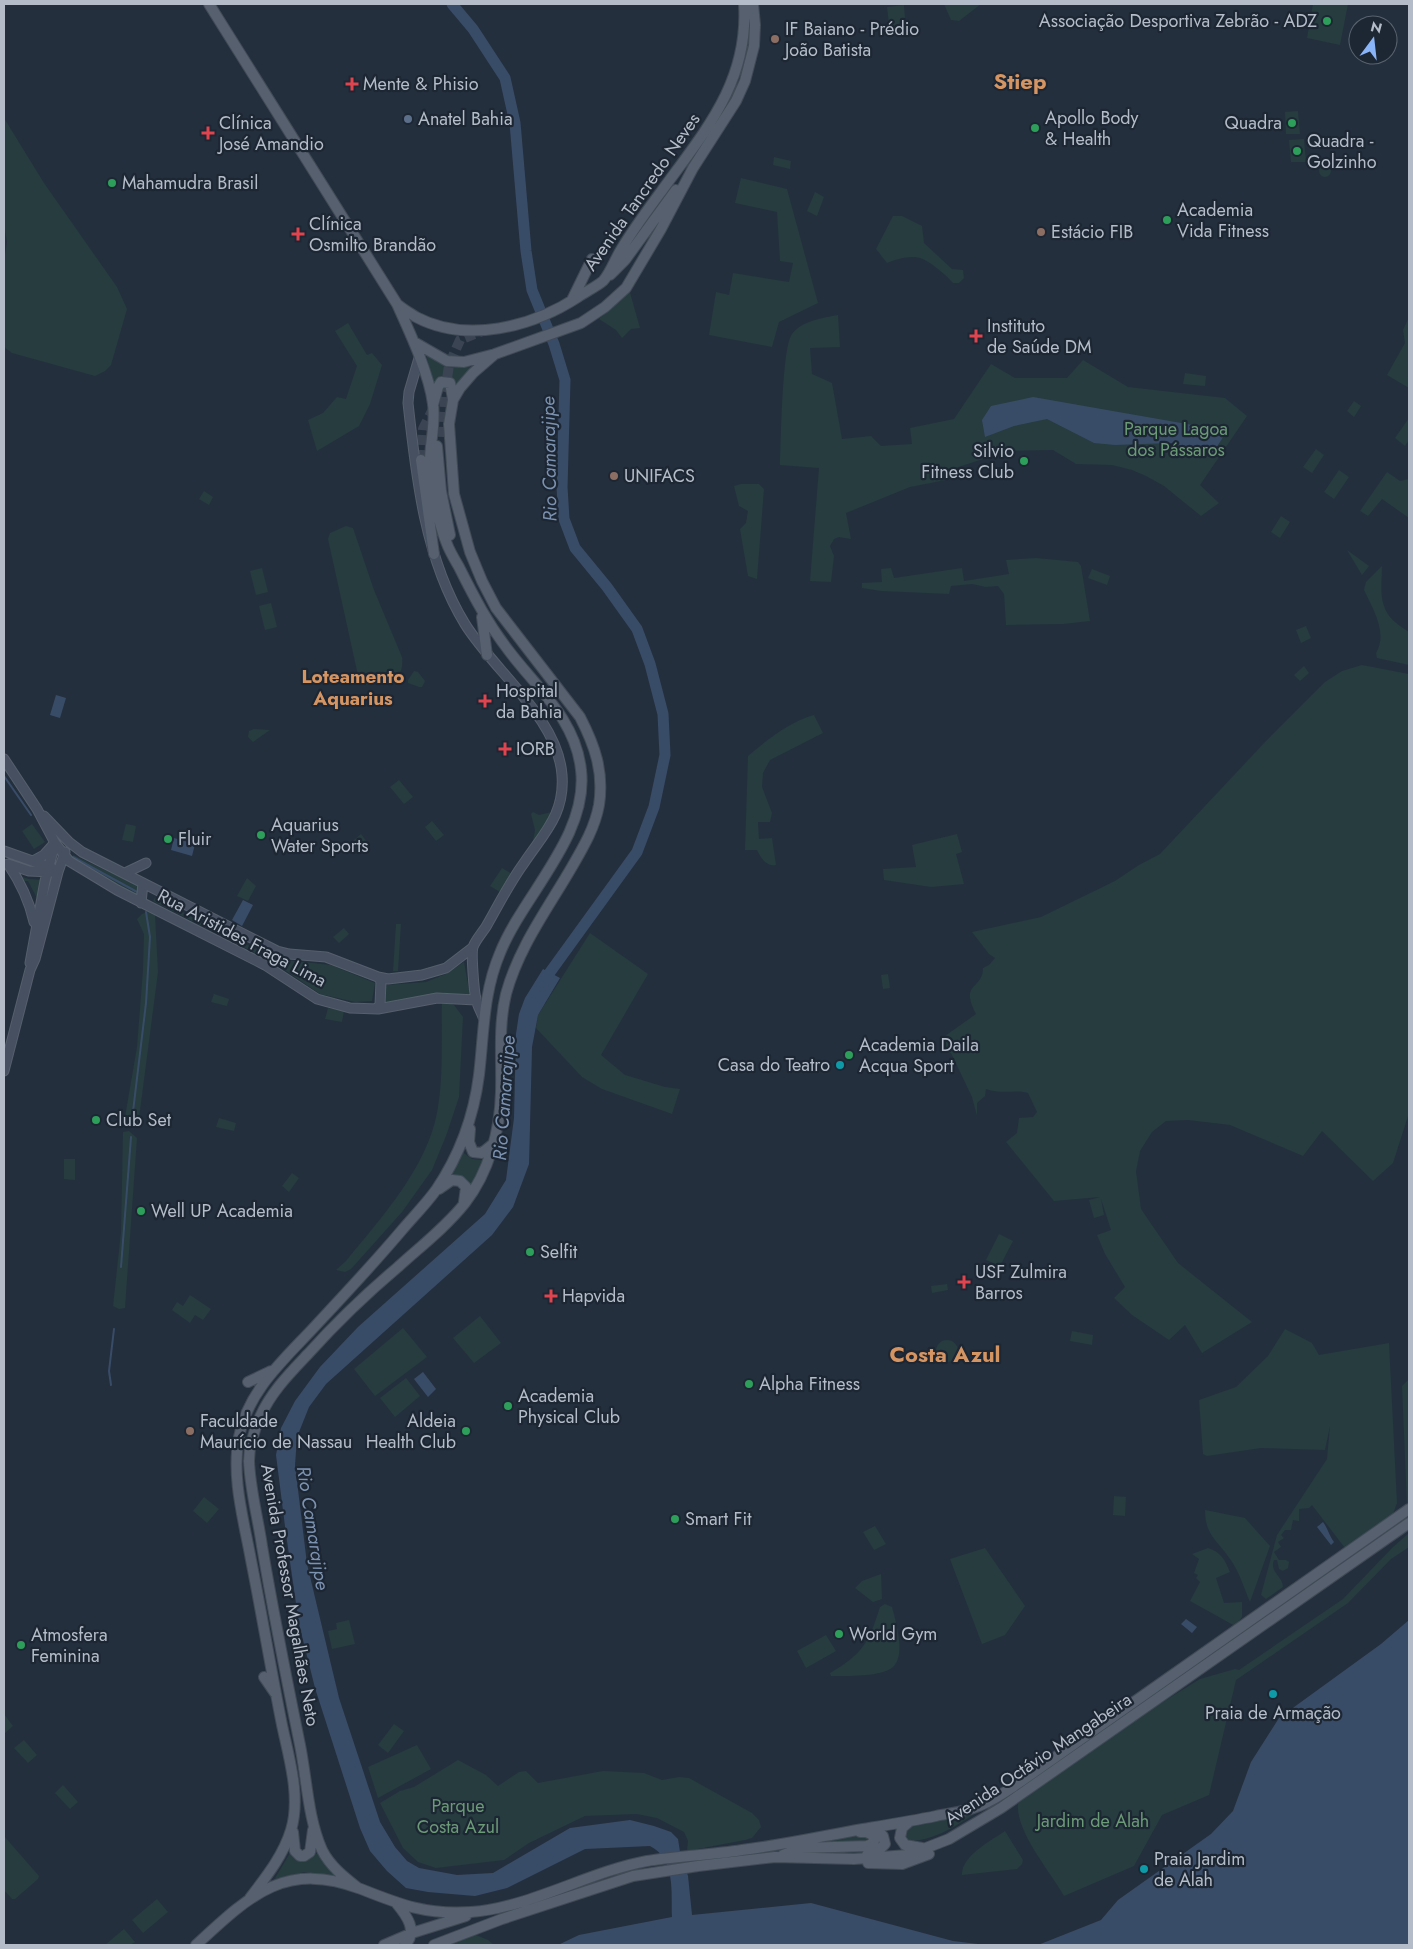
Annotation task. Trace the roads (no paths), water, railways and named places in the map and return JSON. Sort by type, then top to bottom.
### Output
[{"type":"main road","name":"Avenida Tancredo Neves","points":[[211,6],[397,304],[416,317],[449,328],[482,331],[512,326],[537,318],[569,303],[603,280],[624,245],[707,128],[729,92],[741,58],[746,20],[744,4]]},
{"type":"main road","name":"Avenida Tancredo Neves","points":[[414,342],[447,361],[464,362],[495,354],[576,326],[605,307],[626,288],[694,168],[729,114],[745,81],[754,46],[754,4]]},
{"type":"main road","points":[[603,280],[625,260],[694,168]]},
{"type":"main road","points":[[569,303],[592,259]]},
{"type":"main road","name":"Avenida Professor Magalhães Neto","points":[[250,1898],[279,1858],[292,1826],[294,1788],[241,1505],[236,1456],[239,1435],[247,1410],[263,1383],[358,1281],[432,1195],[453,1160],[464,1135],[474,1104],[479,1078],[488,987],[501,950],[570,830],[580,801],[582,784],[581,766],[576,744],[558,711],[509,652],[482,613],[448,548],[439,522],[430,467],[433,405],[414,342],[397,304]]},
{"type":"main road","name":"Avenida Professor Magalhães Neto","points":[[358,1888],[329,1861],[321,1848],[314,1822],[273,1609],[249,1463],[252,1439],[268,1401],[295,1367],[340,1319],[444,1226],[463,1205],[480,1177],[494,1144],[500,1110],[500,1037],[506,994],[523,950],[584,845],[593,826],[598,808],[600,776],[594,747],[580,717],[496,608],[482,580],[465,535],[454,494],[449,424],[453,400],[473,372],[495,354]]},
{"type":"main road","points":[[419,358],[409,392],[408,403],[424,523],[434,554],[450,595],[465,624],[487,655],[540,718],[556,747],[562,774],[561,795],[551,825],[523,863],[472,948]]},
{"type":"main road","points":[[433,405],[441,382],[450,383],[453,400]]},
{"type":"main road","points":[[454,494],[440,437],[441,491],[457,563]]},
{"type":"main road","points":[[421,460],[434,554]]},
{"type":"main road","points":[[482,613],[487,655]]},
{"type":"main road","points":[[4,759],[37,809],[64,857]]},
{"type":"main road","name":"Rua Aristides Fraga Lima","points":[[37,809],[69,842],[82,852],[276,951],[326,957],[388,979],[422,975],[446,968],[472,948]]},
{"type":"main road","points":[[4,1071],[30,970],[35,959],[58,872],[69,842]]},
{"type":"main road","points":[[33,861],[47,853],[55,843]]},
{"type":"main road","points":[[30,970],[30,957],[35,928],[55,843]]},
{"type":"main road","points":[[4,851],[58,872]]},
{"type":"main road","name":"Rua Aristides Fraga Lima","points":[[64,857],[80,869],[141,903],[264,965],[317,999],[350,1008],[376,1009],[437,998],[476,1000]]},
{"type":"main road","points":[[6,862],[29,871],[48,869]]},
{"type":"main road","points":[[6,862],[22,885],[29,900],[35,928]]},
{"type":"main road","points":[[125,873],[146,863]]},
{"type":"main road","points":[[141,903],[143,883]]},
{"type":"main road","points":[[141,903],[148,891],[153,888]]},
{"type":"main road","name":"Avenida Professor Magalhães Neto","points":[[472,948],[476,1000],[484,1017]]},
{"type":"main road","points":[[376,1009],[380,1005],[381,981],[378,977]]},
{"type":"main road","points":[[388,979],[385,982],[384,1004],[389,1008]]},
{"type":"main road","points":[[474,1104],[470,1128],[470,1148],[473,1152],[477,1153],[485,1151],[494,1144]]},
{"type":"main road","points":[[444,1162],[464,1135]]},
{"type":"main road","points":[[432,1195],[449,1182],[457,1179],[464,1183],[466,1188],[463,1205]]},
{"type":"main road","points":[[358,1281],[379,1246]]},
{"type":"main road","points":[[248,1382],[274,1369]]},
{"type":"main road","name":"Avenida Octávio Mangabeira","points":[[434,1945],[538,1907],[625,1879],[743,1850],[970,1809],[1000,1796],[1409,1509]]},
{"type":"main road","name":"Avenida Octávio Mangabeira","points":[[384,1945],[412,1933],[480,1911],[505,1906],[598,1874],[647,1861],[696,1861],[774,1857],[851,1859],[908,1855],[948,1840],[1001,1808],[1409,1523]]},
{"type":"main road","points":[[264,1677],[277,1696]]},
{"type":"main road","points":[[910,1821],[901,1830],[900,1838],[902,1842],[905,1845],[917,1848],[932,1846]]},
{"type":"main road","points":[[292,1826],[295,1851],[300,1856],[304,1856],[308,1855],[312,1847],[314,1822]]},
{"type":"main road","points":[[851,1859],[872,1854],[883,1846],[883,1836],[875,1827]]},
{"type":"main road","points":[[774,1857],[802,1848],[867,1846],[872,1844],[874,1837],[870,1832],[866,1832],[799,1843],[784,1843]]},
{"type":"main road","points":[[851,1859],[879,1864],[902,1864],[930,1854],[948,1840]]},
{"type":"main road","points":[[196,1945],[250,1898],[282,1882],[300,1878],[325,1880],[358,1888]]},
{"type":"main road","name":"Avenida Octávio Mangabeira","points":[[358,1888],[398,1904],[430,1912],[480,1911]]},
{"type":"main road","points":[[398,1904],[407,1917],[412,1933],[405,1945]]},
{"type":"water","points":[[1033,397],[1221,430],[1225,434],[1213,453],[1171,443],[1115,445],[1094,443],[1047,419],[1014,426],[985,437],[982,420],[991,406]]},
{"type":"water","points":[[56,695],[66,698],[60,718],[50,715]]},
{"type":"water","points":[[174,838],[195,844],[192,856],[171,850]]},
{"type":"water","points":[[243,900],[253,905],[242,926],[232,920]]},
{"type":"water","points":[[543,969],[560,978],[538,1015],[532,1047],[529,1164],[513,1207],[492,1235],[326,1384],[309,1407],[297,1437],[295,1465],[307,1564],[339,1698],[380,1822],[395,1847],[407,1861],[419,1868],[457,1875],[493,1873],[570,1828],[630,1820],[671,1832],[678,1839],[688,1876],[692,1915],[811,1903],[953,1941],[986,1945],[558,1945],[579,1935],[672,1917],[670,1877],[664,1859],[658,1852],[650,1846],[585,1849],[507,1888],[475,1896],[406,1888],[387,1871],[370,1851],[360,1828],[315,1688],[299,1624],[276,1455],[281,1428],[295,1401],[320,1367],[358,1327],[485,1214],[506,1180],[514,1118],[516,1034],[519,1014],[525,998]]},
{"type":"water","points":[[423,1372],[436,1389],[428,1397],[414,1379]]},
{"type":"water","points":[[1323,1522],[1334,1542],[1331,1545],[1317,1527]]},
{"type":"water","points":[[1186,1619],[1197,1627],[1192,1633],[1181,1624]]},
{"type":"water","points":[[1409,1620],[1409,1945],[1038,1945],[1101,1920],[1118,1900],[1211,1834],[1233,1811],[1251,1762],[1279,1718],[1381,1644]]},
{"type":"waterway","name":"Rio Camarajipe","points":[[452,4],[473,29],[505,78],[515,123],[526,251],[532,290],[554,344],[565,380],[562,487],[564,519],[575,548],[607,587],[637,629],[650,664],[663,714],[665,755],[654,807],[637,852],[542,986]]},
{"type":"waterway","points":[[4,776],[31,815]]},
{"type":"waterway","points":[[73,857],[139,893]]},
{"type":"waterway","points":[[132,1120],[146,1003],[150,937],[146,912]]},
{"type":"waterway","points":[[121,1267],[131,1137]]},
{"type":"waterway","points":[[111,1385],[109,1371],[114,1329]]},
{"type":"tunnel","points":[[443,437],[445,393],[449,365],[460,340],[482,331]]},
{"type":"tunnel","points":[[421,460],[423,429],[434,407]]},
{"type":"place","name":"Associação Desportiva Zebrão - ADZ","points":[[1327,21]]},
{"type":"place","name":"IF Baiano - Prédio João Batista","points":[[775,39]]},
{"type":"place","name":"Mente & Phisio","points":[[352,84]]},
{"type":"place","name":"Anatel Bahia","points":[[408,119]]},
{"type":"place","name":"Quadra","points":[[1292,123]]},
{"type":"place","name":"Apollo Body & Health","points":[[1035,128]]},
{"type":"place","name":"Clínica José Amandio","points":[[208,133]]},
{"type":"place","name":"Quadra - Golzinho","points":[[1297,151]]},
{"type":"place","name":"Mahamudra Brasil","points":[[112,183]]},
{"type":"place","name":"Academia Vida Fitness","points":[[1167,220]]},
{"type":"place","name":"Estácio FIB","points":[[1041,232]]},
{"type":"place","name":"Clínica Osmilto Brandão","points":[[298,234]]},
{"type":"place","name":"Instituto de Saúde DM","points":[[976,336]]},
{"type":"place","name":"Silvio Fitness Club","points":[[1024,461]]},
{"type":"place","name":"UNIFACS","points":[[614,476]]},
{"type":"place","name":"Hospital da Bahia","points":[[485,701]]},
{"type":"place","name":"IORB","points":[[505,749]]},
{"type":"place","name":"Aquarius Water Sports","points":[[261,835]]},
{"type":"place","name":"Fluir","points":[[168,839]]},
{"type":"place","name":"Academia Daila Acqua Sport","points":[[849,1055]]},
{"type":"place","name":"Casa do Teatro","points":[[840,1065]]},
{"type":"place","name":"Club Set","points":[[96,1120]]},
{"type":"place","name":"Well UP Academia","points":[[141,1211]]},
{"type":"place","name":"Selfit","points":[[530,1252]]},
{"type":"place","name":"USF Zulmira Barros","points":[[964,1282]]},
{"type":"place","name":"Hapvida","points":[[551,1296]]},
{"type":"place","name":"Alpha Fitness","points":[[749,1384]]},
{"type":"place","name":"Academia Physical Club","points":[[508,1406]]},
{"type":"place","name":"Faculdade Maurício de Nassau","points":[[190,1431]]},
{"type":"place","name":"Aldeia Health Club","points":[[466,1431]]},
{"type":"place","name":"Smart Fit","points":[[675,1519]]},
{"type":"place","name":"World Gym","points":[[839,1634]]},
{"type":"place","name":"Atmosfera Feminina","points":[[21,1645]]},
{"type":"place","name":"Praia de Armação","points":[[1273,1694]]},
{"type":"place","name":"Praia Jardim de Alah","points":[[1144,1869]]},
{"type":"district","name":"Stiep","points":[[1020,81]]},
{"type":"district","name":"Loteamento Aquarius","points":[[353,687]]},
{"type":"district","name":"Costa Azul","points":[[945,1354]]},
{"type":"park label","name":"Parque Lagoa dos Pássaros","points":[[1176,439]]},
{"type":"park label","name":"Parque Costa Azul","points":[[458,1816]]},
{"type":"park label","name":"Jardim de Alah","points":[[1093,1821]]}]
